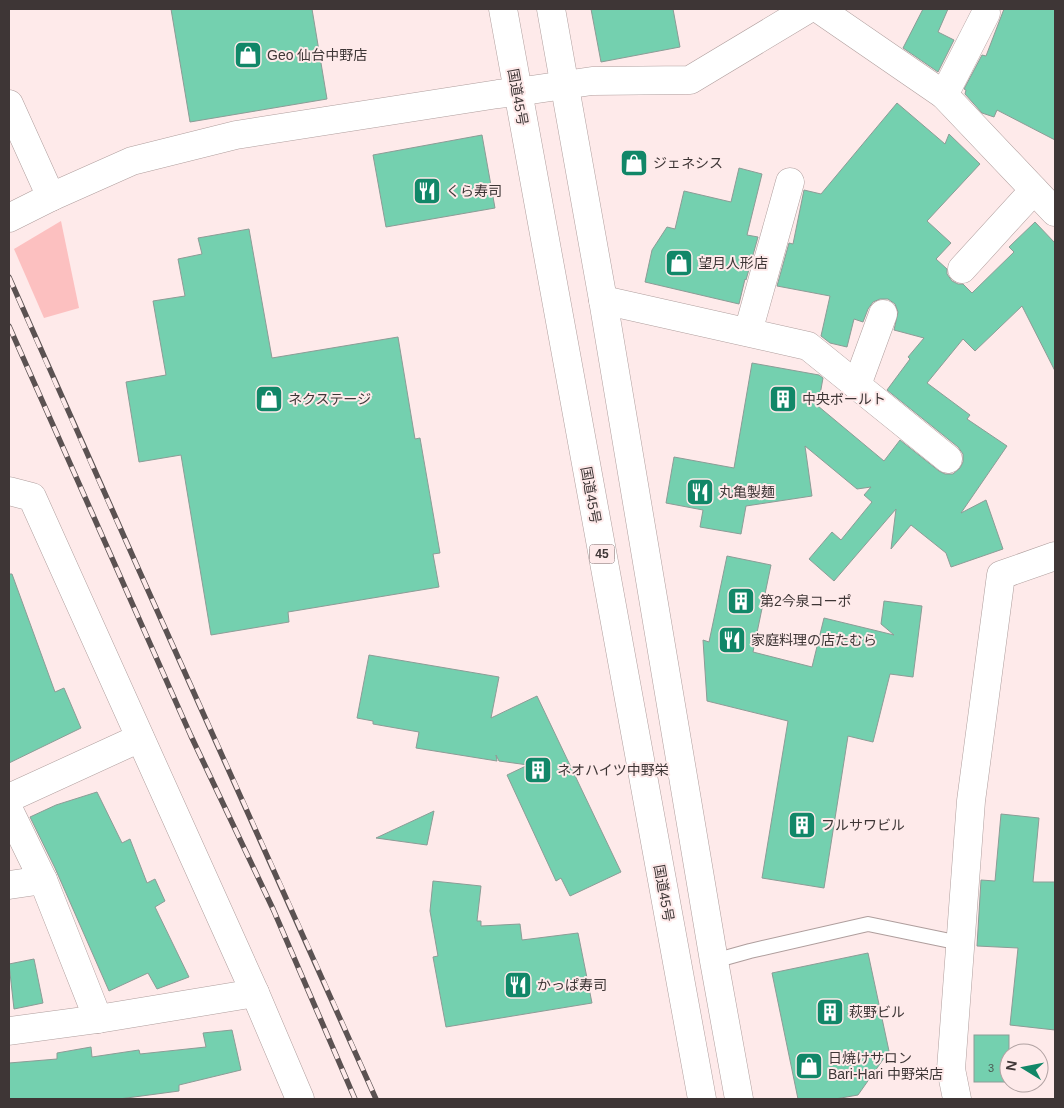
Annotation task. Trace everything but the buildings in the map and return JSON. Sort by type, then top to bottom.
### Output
[{"type":"main road","name":"国道45号","points":[[502,9],[702,1099]]},
{"type":"main road","points":[[551,9],[603,300],[714,962],[739,1099]]},
{"type":"main road","points":[[9,218],[132,161],[236,135],[592,81],[690,80],[808,9]]},
{"type":"main road","points":[[819,9],[944,95],[1055,212]]},
{"type":"main road","points":[[944,95],[986,13]]},
{"type":"main road","points":[[9,104],[52,197]]},
{"type":"main road","points":[[748,332],[790,182]]},
{"type":"main road","points":[[962,268],[1034,190]]},
{"type":"main road","points":[[603,300],[808,346],[948,459]]},
{"type":"main road","points":[[857,385],[883,314]]},
{"type":"main road","points":[[9,492],[32,497],[255,994],[300,1099]]},
{"type":"main road","points":[[957,1099],[951,1069],[970,801],[1001,575],[1055,556]]},
{"type":"main road","points":[[9,798],[140,738]]},
{"type":"main road","points":[[9,810],[43,880],[98,1019]]},
{"type":"main road","points":[[9,885],[43,880]]},
{"type":"main road","points":[[9,1031],[255,994]]},
{"type":"lane","points":[[714,962],[750,951],[868,924],[960,943]]},
{"type":"shaded area","points":[[61,221],[79,308],[44,318],[14,249]]},
{"type":"railway","points":[[9,277],[376,1099]]},
{"type":"railway","points":[[9,326],[191,736],[273,909],[355,1099]]},
{"type":"place","name":"Geo 仙台中野店","points":[[248,55]]},
{"type":"place","name":"ジェネシス","points":[[634,163]]},
{"type":"place","name":"くら寿司","points":[[427,191]]},
{"type":"place","name":"望月人形店","points":[[679,263]]},
{"type":"place","name":"ネクステージ","points":[[269,399]]},
{"type":"place","name":"中央ボールト","points":[[783,399]]},
{"type":"place","name":"丸亀製麺","points":[[700,492]]},
{"type":"place","name":"第2今泉コーポ","points":[[741,601]]},
{"type":"place","name":"家庭料理の店たむら","points":[[732,640]]},
{"type":"place","name":"ネオハイツ中野栄","points":[[538,770]]},
{"type":"place","name":"フルサワビル","points":[[802,825]]},
{"type":"place","name":"かっぱ寿司","points":[[518,985]]},
{"type":"place","name":"萩野ビル","points":[[830,1012]]},
{"type":"place","name":"日焼けサロン Bari-Hari 中野栄店","points":[[809,1066]]}]
